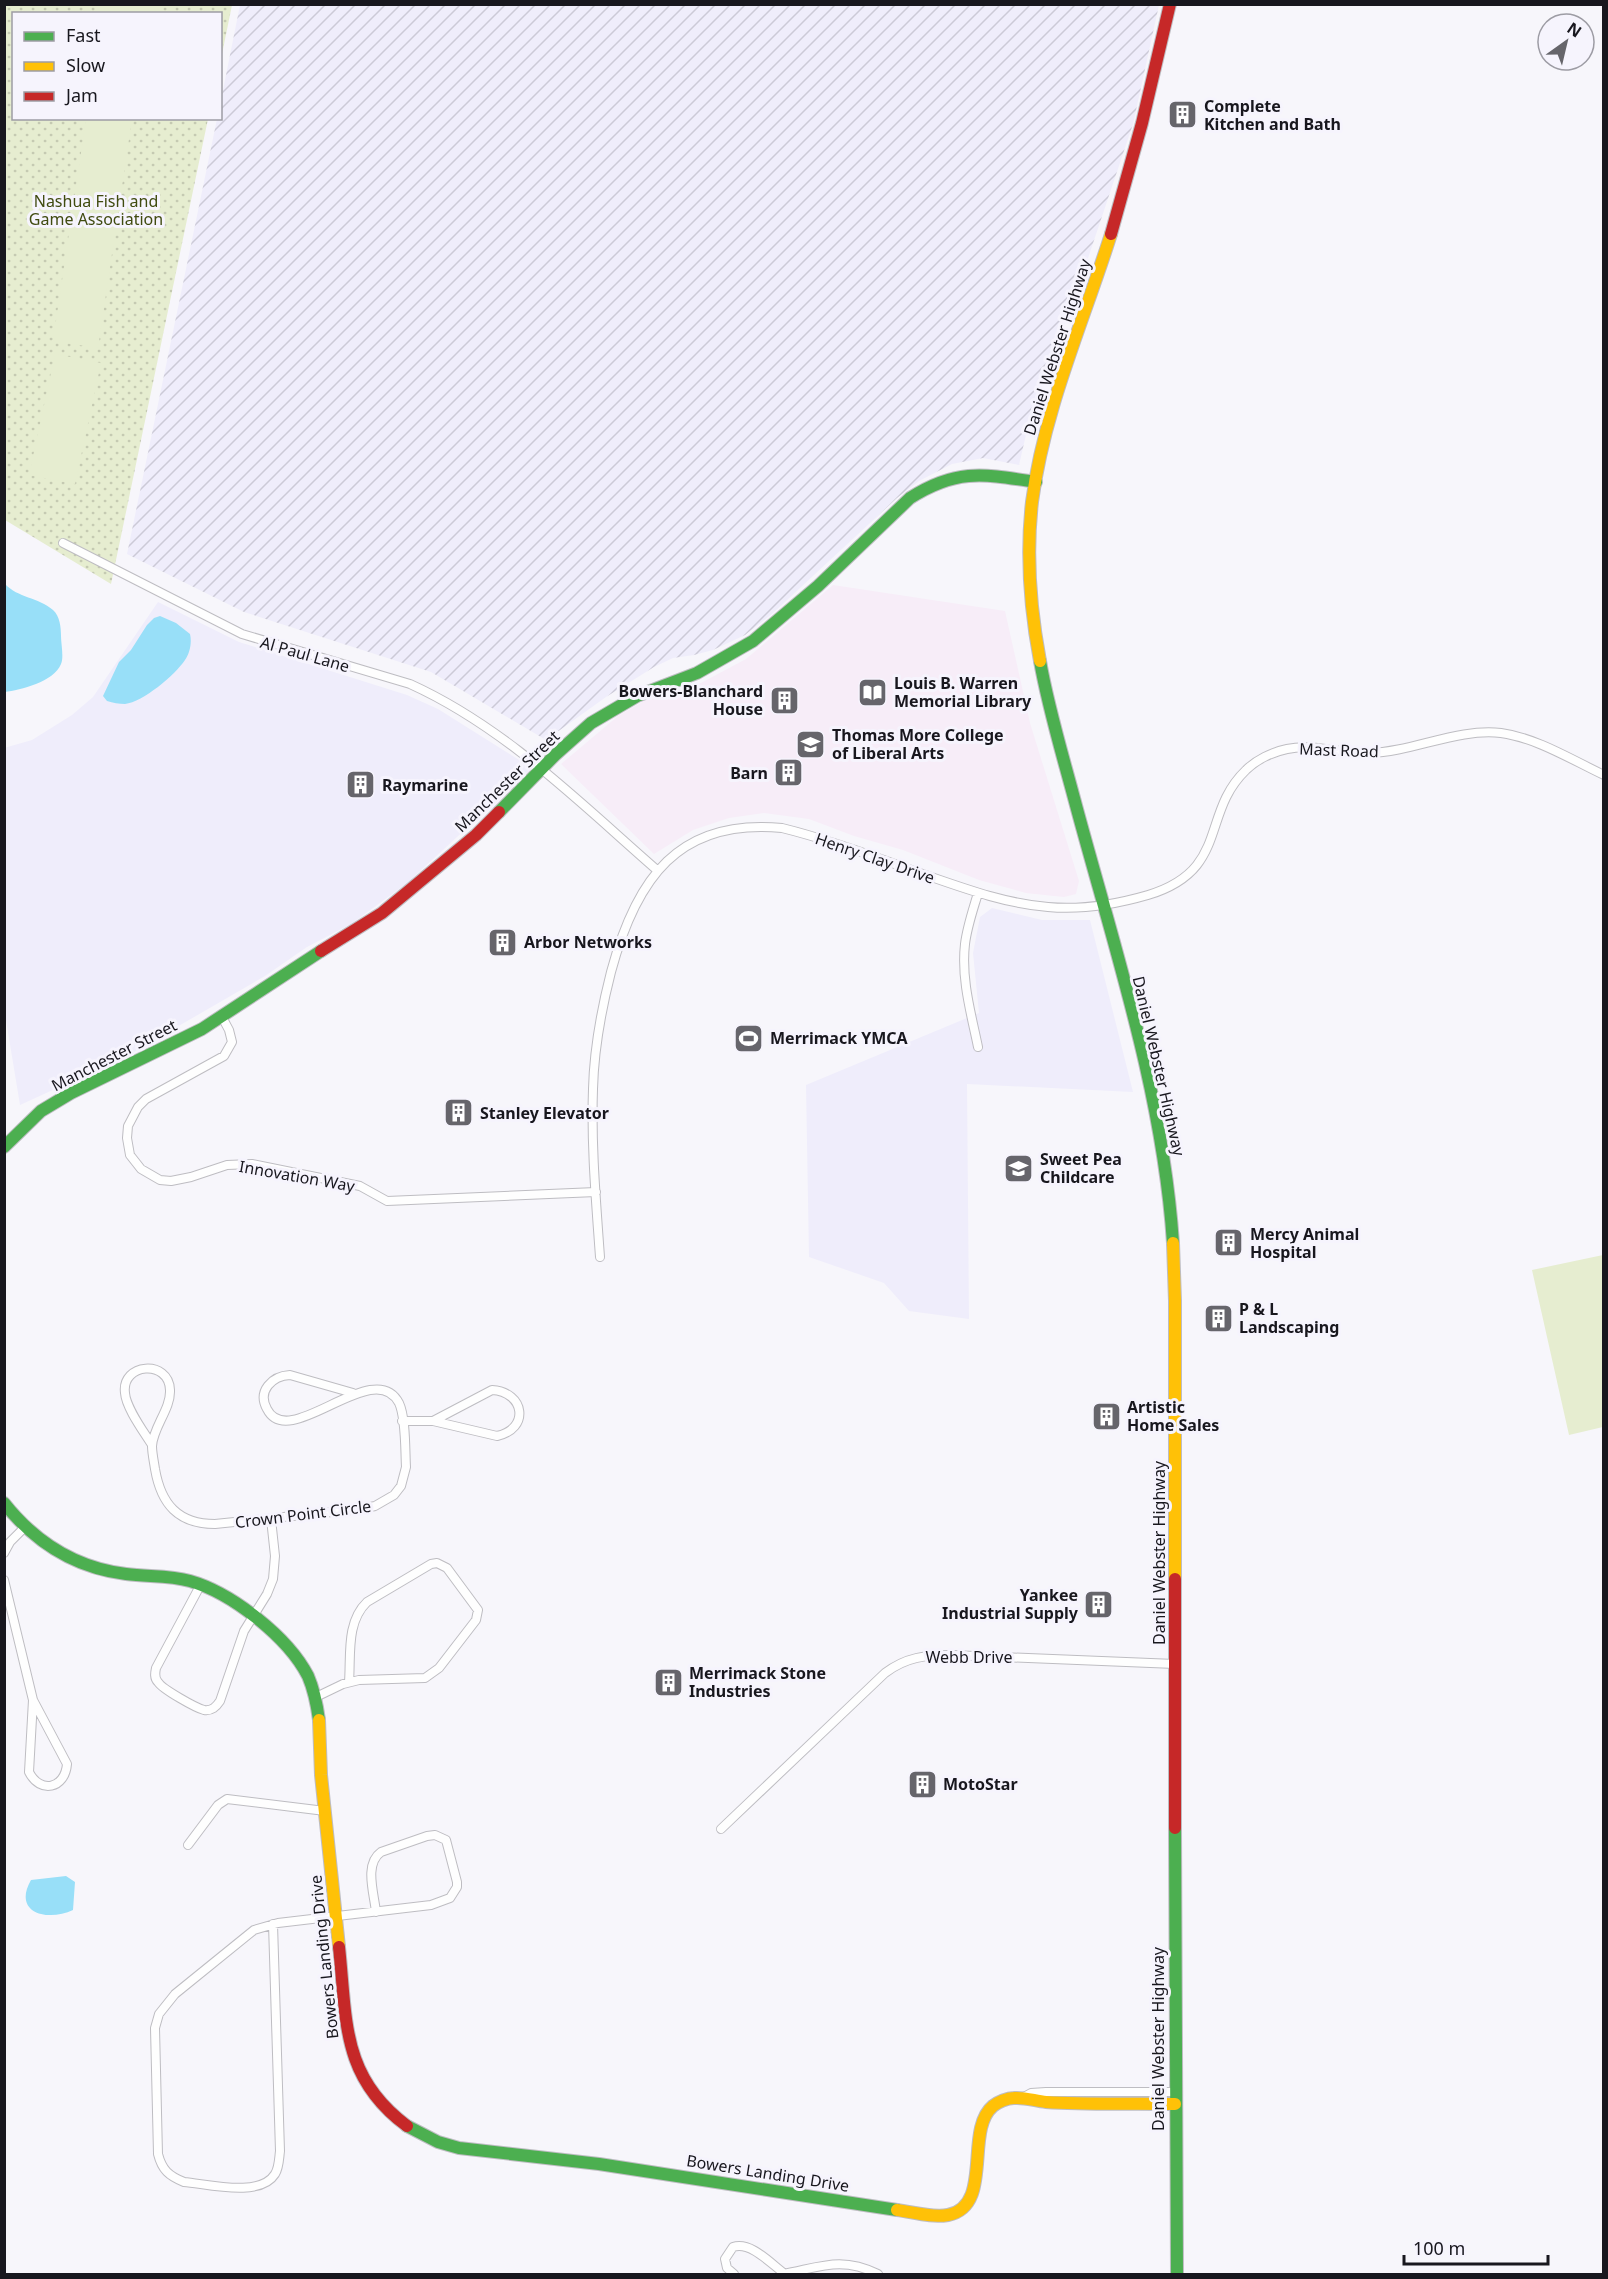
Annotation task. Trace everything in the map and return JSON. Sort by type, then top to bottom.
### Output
[{"type":"street","name":"Daniel Webster Highway","points":[[1170,4],[1139,140],[1041,446],[1028,545],[1033,633],[1053,723],[1153,1097],[1171,1217],[1175,1319],[1177,2274]]},
{"type":"street","name":"Manchester Street","points":[[4,1147],[41,1111],[71,1093],[149,1056],[222,1017],[408,893],[476,835],[591,723],[637,696],[697,673],[753,641],[810,593],[923,489],[937,481],[964,474],[1036,482]]},
{"type":"street","name":"Al Paul Lane","points":[[63,543],[242,634],[410,684],[425,691],[503,739],[542,769]]},
{"type":"street","name":"Mast Road","points":[[1102,904],[1147,895],[1176,883],[1188,875],[1206,853],[1225,801],[1237,779],[1259,760],[1285,749],[1319,748],[1371,753],[1466,735],[1501,733],[1532,741],[1604,776]]},
{"type":"street","points":[[542,769],[657,870]]},
{"type":"street","name":"Henry Clay Drive","points":[[600,1257],[593,1089],[598,1025],[621,940],[644,890],[657,870],[694,841],[715,832],[738,827],[760,825],[783,828],[804,833],[978,893],[1014,902],[1050,907],[1082,907],[1102,904]]},
{"type":"street","points":[[978,893],[965,942],[964,963],[967,997],[978,1047]]},
{"type":"street","name":"Innovation Way","points":[[222,1017],[232,1042],[224,1056],[146,1099],[132,1115],[128,1126],[128,1146],[134,1162],[149,1175],[171,1181],[226,1165],[252,1164],[360,1186],[387,1201],[596,1192]]},
{"type":"street","name":"Crown Point Circle","points":[[152,1445],[170,1391],[163,1374],[155,1369],[146,1368],[137,1370],[129,1376],[125,1385],[125,1395],[152,1445],[161,1493],[169,1506],[180,1515],[193,1522],[208,1524],[361,1509],[387,1501],[394,1495],[405,1476],[401,1408],[394,1396],[382,1391],[353,1393],[290,1375],[282,1376],[268,1384],[264,1399],[269,1413],[275,1419],[291,1421],[353,1393]]},
{"type":"street","points":[[402,1421],[433,1421],[497,1436],[513,1430],[520,1416],[520,1408],[510,1395],[500,1390],[492,1390],[433,1421]]},
{"type":"street","name":"Bowers Landing Drive","points":[[4,1503],[25,1527],[50,1546],[92,1567],[128,1574],[177,1577],[201,1584],[219,1593],[276,1636],[293,1653],[304,1669],[316,1697],[320,1722],[325,1811],[348,2039],[369,2090],[409,2128],[438,2142],[459,2148],[599,2164],[944,2215],[955,2212],[964,2205],[971,2193],[979,2159],[979,2136],[985,2118],[1000,2102],[1022,2098],[1044,2102],[1175,2098]]},
{"type":"street","points":[[201,1584],[156,1668],[155,1677],[162,1687],[201,1709],[211,1709],[220,1701],[242,1635],[267,1594],[274,1572],[275,1556],[271,1519]]},
{"type":"street","points":[[4,1553],[10,1542],[25,1527]]},
{"type":"street","points":[[316,1697],[349,1682],[417,1679],[432,1674],[439,1668],[478,1615],[478,1610],[447,1568],[437,1563],[430,1564],[362,1607],[352,1630],[349,1682]]},
{"type":"street","points":[[4,1580],[33,1700],[67,1764],[67,1773],[54,1785],[42,1785],[31,1777],[29,1772],[33,1700]]},
{"type":"street","name":"Webb Drive","points":[[721,1829],[885,1673],[906,1660],[925,1655],[951,1654],[1175,1664]]},
{"type":"street","points":[[188,1845],[218,1805],[227,1799],[325,1811]]},
{"type":"street","points":[[273,1924],[280,2140],[278,2168],[265,2184],[249,2188],[184,2182],[164,2170],[158,2154],[155,2028],[159,2014],[175,1994],[254,1930],[273,1924],[336,1917],[376,1912],[431,1905],[450,1898],[457,1882],[446,1840],[435,1835],[427,1836],[375,1856],[371,1865],[376,1912]]},
{"type":"street","points":[[734,2274],[727,2268],[725,2259],[733,2247],[742,2245],[752,2249],[784,2274],[847,2263],[878,2274]]},
{"type":"shaded area","points":[[240,4],[1159,5],[1133,124],[1076,294],[1028,426],[1019,465],[983,458],[952,464],[919,481],[897,498],[772,614],[745,635],[713,650],[673,658],[654,667],[606,697],[546,740],[431,672],[244,612],[127,554],[217,120],[222,120],[222,95]]},
{"type":"shaded area","name":"Thomas More College of Liberal Arts","points":[[833,585],[1005,611],[1030,723],[1079,881],[1076,894],[1064,897],[1026,893],[979,880],[903,850],[854,836],[809,819],[764,813],[729,818],[693,830],[654,854],[561,764],[618,716],[651,697],[701,683],[746,659]]},
{"type":"shaded area","points":[[158,602],[239,642],[407,695],[438,709],[532,768],[406,884],[351,924],[307,947],[265,976],[125,1057],[20,1105],[5,1014],[4,748],[32,740],[72,715],[93,697]]},
{"type":"shaded area","points":[[992,908],[1042,920],[1090,920],[1133,1092],[967,1084],[969,1319],[909,1311],[884,1283],[809,1257],[806,1085],[979,1013],[973,953],[980,917]]},
{"type":"green space","points":[[102,4],[156,5],[155,12],[100,12]]},
{"type":"green space","name":"Nashua Fish and Game Association","points":[[4,5],[232,5],[222,54],[222,12],[12,12],[12,120],[208,120],[111,584],[5,520]]},
{"type":"green space","points":[[86,120],[132,120],[98,348],[53,341]]},
{"type":"green space","points":[[55,354],[101,363],[75,484],[29,475]]},
{"type":"green space","points":[[1603,1255],[1603,1427],[1569,1435],[1532,1270]]},
{"type":"water","points":[[5,584],[16,592],[41,602],[55,613],[59,619],[62,661],[57,670],[44,680],[5,692]]},
{"type":"water","points":[[160,616],[176,623],[190,634],[190,647],[185,660],[166,680],[141,698],[125,704],[107,701],[103,696],[119,662],[131,650],[147,625]]},
{"type":"water","points":[[66,1876],[75,1882],[73,1910],[53,1915],[36,1912],[29,1907],[26,1891],[31,1880]]},
{"type":"traffic: fast","points":[[499,812],[555,755],[591,723],[637,696],[697,673],[753,641],[818,586],[910,498],[942,482],[971,476],[1036,482]]},
{"type":"traffic: fast","points":[[1040,661],[1056,730],[1148,1074],[1159,1130],[1173,1243]]},
{"type":"traffic: fast","points":[[4,1147],[41,1111],[71,1093],[202,1029],[321,951]]},
{"type":"traffic: fast","points":[[4,1503],[29,1530],[43,1541],[90,1566],[134,1575],[190,1581],[223,1595],[241,1606],[273,1632],[299,1661],[312,1687],[319,1720]]},
{"type":"traffic: fast","points":[[1175,1828],[1177,2274]]},
{"type":"traffic: fast","points":[[407,2126],[438,2142],[459,2148],[599,2164],[897,2210]]},
{"type":"traffic: slow","points":[[1040,661],[1031,601],[1029,562],[1032,502],[1045,433],[1111,234]]},
{"type":"traffic: slow","points":[[1173,1243],[1175,1579]]},
{"type":"traffic: slow","points":[[319,1720],[321,1775],[339,1947]]},
{"type":"traffic: slow","points":[[897,2210],[942,2216],[962,2209],[970,2198],[975,2183],[980,2132],[985,2117],[993,2106],[1003,2100],[1018,2098],[1062,2103],[1175,2104]]},
{"type":"traffic: jam","points":[[1111,234],[1142,123],[1170,4]]},
{"type":"traffic: jam","points":[[321,951],[382,913],[476,835],[499,812]]},
{"type":"traffic: jam","points":[[1175,1579],[1175,1828]]},
{"type":"traffic: jam","points":[[339,1947],[351,2046],[370,2088],[385,2107],[407,2126]]},
{"type":"place","name":"Complete Kitchen and Bath","points":[[1183,115]]},
{"type":"place","name":"Louis B. Warren Memorial Library","points":[[873,692]]},
{"type":"place","name":"Bowers-Blanchard House","points":[[784,700]]},
{"type":"place","name":"Thomas More College of Liberal Arts","points":[[811,744]]},
{"type":"place","name":"Barn","points":[[789,773]]},
{"type":"place","name":"Raymarine","points":[[361,785]]},
{"type":"place","name":"Arbor Networks","points":[[503,942]]},
{"type":"place","name":"Merrimack YMCA","points":[[749,1038]]},
{"type":"place","name":"Stanley Elevator","points":[[459,1113]]},
{"type":"place","name":"Sweet Pea Childcare","points":[[1019,1168]]},
{"type":"place","name":"Mercy Animal Hospital","points":[[1229,1243]]},
{"type":"place","name":"P & L Landscaping","points":[[1218,1318]]},
{"type":"place","name":"Artistic Home Sales","points":[[1106,1416]]},
{"type":"place","name":"Yankee Industrial Supply","points":[[1099,1604]]},
{"type":"place","name":"Merrimack Stone Industries","points":[[668,1682]]},
{"type":"place","name":"MotoStar","points":[[922,1784]]}]
